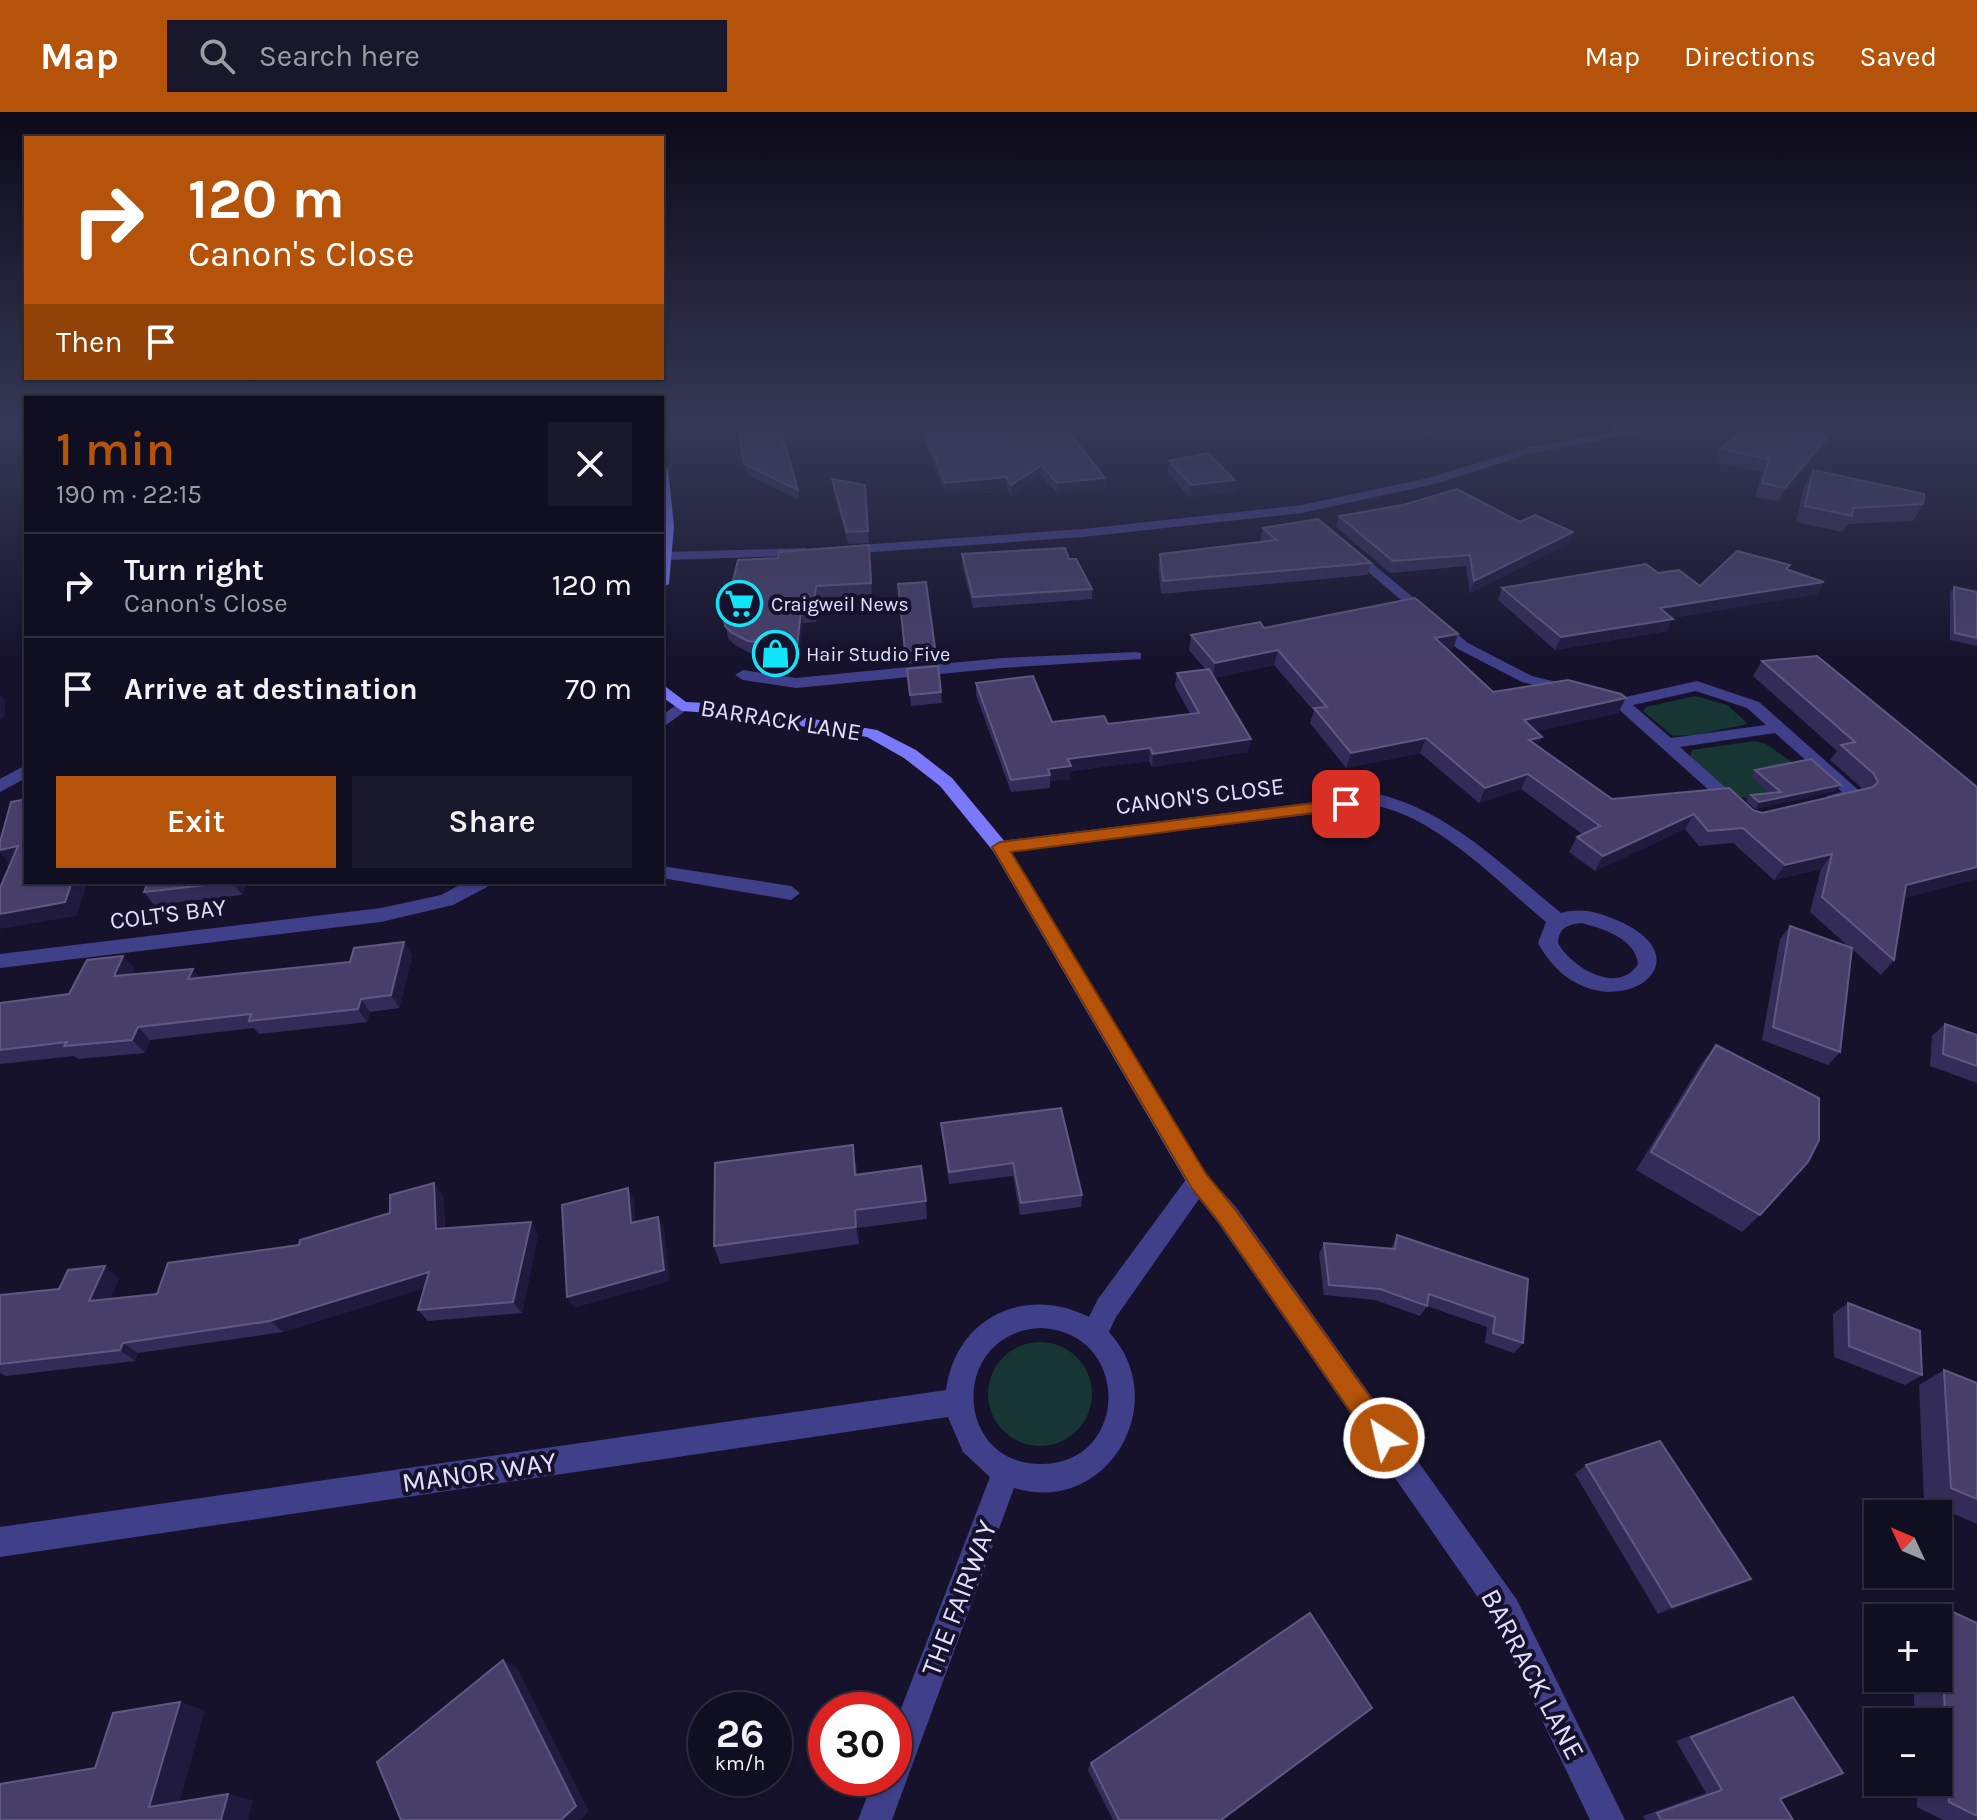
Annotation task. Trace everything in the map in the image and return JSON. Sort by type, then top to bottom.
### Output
[{"type":"street","points":[[664,576],[669,556],[667,503]]},
{"type":"street","points":[[838,551],[1308,514],[1350,503]]},
{"type":"street","points":[[1337,538],[1463,646],[1527,679],[1621,703],[1697,686],[1753,705],[1855,795],[1811,805]]},
{"type":"street","points":[[669,556],[822,551]]},
{"type":"street","points":[[743,675],[796,683],[1002,663],[1136,656]]},
{"type":"street","name":"BARRACK LANE","points":[[664,691],[682,706],[726,709],[871,733],[910,754],[946,782],[1000,847],[1198,1181],[1227,1215],[1506,1611],[1608,1820]]},
{"type":"street","points":[[1621,703],[1751,819]]},
{"type":"street","points":[[664,721],[682,706]]},
{"type":"street","points":[[1666,744],[1779,728]]},
{"type":"street","points":[[0,787],[24,771]]},
{"type":"street","name":"CANON'S CLOSE","points":[[1000,847],[1378,800],[1394,801],[1430,819],[1558,921]]},
{"type":"street","points":[[664,872],[791,893]]},
{"type":"street","name":"COLT'S BAY","points":[[0,961],[381,915],[446,900],[476,884]]},
{"type":"street","points":[[1581,916],[1623,929],[1643,949],[1646,969],[1629,983],[1616,985],[1600,983],[1569,970],[1551,952],[1548,943],[1551,927],[1558,921],[1581,916]]},
{"type":"street","points":[[1095,1333],[1107,1308],[1198,1181]]},
{"type":"street","points":[[1026,1316],[1050,1316],[1095,1333],[1120,1379],[1123,1404],[1117,1429],[1104,1452],[1084,1469],[1060,1478],[1032,1479],[1006,1471],[983,1455],[966,1430],[959,1402],[961,1378],[970,1355],[984,1337],[1004,1324],[1026,1316]]},
{"type":"street","name":"MANOR WAY","points":[[0,1542],[959,1402]]},
{"type":"street","name":"THE FAIRWAY","points":[[912,1722],[1006,1471]]},
{"type":"street","points":[[875,1820],[884,1796]]},
{"type":"green space","points":[[1695,696],[1727,705],[1748,724],[1695,735],[1673,736],[1643,711],[1646,707]]},
{"type":"green space","points":[[1754,741],[1766,744],[1799,767],[1775,793],[1760,799],[1748,799],[1726,790],[1690,757],[1692,750]]},
{"type":"green space","points":[[1040,1342],[1060,1346],[1077,1357],[1088,1374],[1092,1394],[1088,1414],[1077,1431],[1060,1442],[1040,1446],[1020,1442],[1003,1431],[992,1414],[988,1394],[992,1374],[1003,1357],[1020,1346]]},
{"type":"building","points":[[839,503],[866,503],[868,531],[847,532]]},
{"type":"building","points":[[1483,503],[1520,522],[1535,515],[1573,532],[1474,581],[1470,555],[1393,561],[1339,516],[1403,505]]},
{"type":"building","points":[[1806,503],[1923,503],[1853,508],[1852,516],[1805,506]]},
{"type":"building","points":[[1318,519],[1371,563],[1163,581],[1160,554],[1276,540],[1263,528]]},
{"type":"building","points":[[869,545],[871,583],[816,586],[814,610],[801,611],[797,647],[748,641],[725,626],[724,617],[738,560],[778,558],[779,552]]},
{"type":"building","points":[[1065,548],[1069,559],[1076,559],[1092,589],[973,597],[962,554]]},
{"type":"building","points":[[1737,551],[1790,565],[1786,569],[1824,582],[1660,608],[1673,619],[1561,637],[1502,588],[1646,564],[1658,573],[1679,570],[1700,586]]},
{"type":"building","points":[[926,582],[935,648],[905,651],[898,584]]},
{"type":"building","points":[[1954,587],[1977,592],[1977,638],[1955,633]]},
{"type":"building","points":[[1415,598],[1458,634],[1435,638],[1493,692],[1568,680],[1626,698],[1524,720],[1542,737],[1529,740],[1612,799],[1729,788],[1753,810],[1762,813],[1873,787],[1878,782],[1874,774],[1841,745],[1855,742],[1762,661],[1817,656],[1977,787],[1977,867],[1906,885],[1894,960],[1822,897],[1832,854],[1785,865],[1743,828],[1708,831],[1694,814],[1603,856],[1577,837],[1600,826],[1528,774],[1485,788],[1426,738],[1351,753],[1314,708],[1327,707],[1278,650],[1215,663],[1191,635],[1260,622],[1264,628]]},
{"type":"building","points":[[938,666],[941,692],[910,695],[907,669]]},
{"type":"building","points":[[1209,669],[1251,739],[1153,754],[1150,748],[1068,759],[1071,766],[1048,769],[1050,775],[1011,780],[976,683],[1033,676],[1052,722],[1104,716],[1108,724],[1199,713],[1177,673]]},
{"type":"building","points":[[1811,759],[1841,785],[1759,802],[1751,795],[1781,792],[1755,770]]},
{"type":"building","points":[[24,799],[24,884],[71,884],[65,902],[0,914],[0,888],[18,846],[0,850],[11,802]]},
{"type":"building","points":[[147,884],[214,884],[144,892]]},
{"type":"building","points":[[1790,926],[1852,948],[1840,1052],[1773,1027]]},
{"type":"building","points":[[404,942],[391,995],[361,999],[358,1009],[249,1021],[251,1014],[138,1027],[132,1040],[64,1046],[67,1042],[0,1050],[0,1003],[69,994],[87,960],[123,956],[114,976],[193,969],[188,979],[350,962],[354,948]]},
{"type":"building","points":[[1945,1024],[1977,1035],[1977,1066],[1943,1054]]},
{"type":"building","points":[[1716,1045],[1819,1098],[1819,1140],[1808,1162],[1760,1215],[1651,1152]]},
{"type":"building","points":[[1061,1108],[1082,1195],[1021,1203],[1013,1163],[949,1172],[941,1123]]},
{"type":"building","points":[[853,1145],[855,1175],[921,1166],[926,1201],[855,1210],[856,1227],[714,1246],[715,1163]]},
{"type":"building","points":[[434,1183],[436,1229],[531,1222],[513,1302],[418,1310],[429,1272],[270,1321],[123,1343],[120,1350],[0,1364],[0,1295],[59,1289],[68,1270],[105,1266],[89,1301],[157,1294],[168,1263],[299,1245],[300,1240],[390,1213],[390,1195]]},
{"type":"building","points":[[628,1188],[631,1223],[658,1217],[664,1270],[567,1297],[562,1205]]},
{"type":"building","points":[[1397,1235],[1528,1279],[1523,1343],[1493,1333],[1495,1317],[1429,1294],[1427,1306],[1380,1289],[1329,1285],[1324,1243],[1395,1249]]},
{"type":"building","points":[[1848,1303],[1920,1331],[1922,1375],[1849,1346]]},
{"type":"building","points":[[1944,1370],[1977,1383],[1977,1499],[1951,1488]]},
{"type":"building","points":[[1660,1441],[1751,1579],[1672,1607],[1586,1465]]},
{"type":"building","points":[[1952,1612],[1977,1623],[1977,1816],[1949,1802],[1949,1796],[1952,1796],[1952,1708],[1945,1708],[1944,1692],[1952,1692]]},
{"type":"building","points":[[1310,1613],[1372,1708],[1221,1820],[1119,1820],[1091,1763]]},
{"type":"building","points":[[503,1660],[576,1806],[561,1820],[401,1820],[377,1762]]},
{"type":"building","points":[[1793,1697],[1843,1773],[1780,1799],[1793,1820],[1661,1820],[1657,1813],[1722,1790],[1691,1737]]},
{"type":"building","points":[[180,1702],[149,1807],[228,1794],[221,1820],[0,1820],[0,1784],[95,1768],[113,1713]]},
{"type":"place","name":"Craigweil News","points":[[740,604]]},
{"type":"place","name":"Hair Studio Five","points":[[775,654]]},
{"type":"route","points":[[1346,804],[1000,847],[1198,1181],[1227,1215],[1384,1438]]}]
